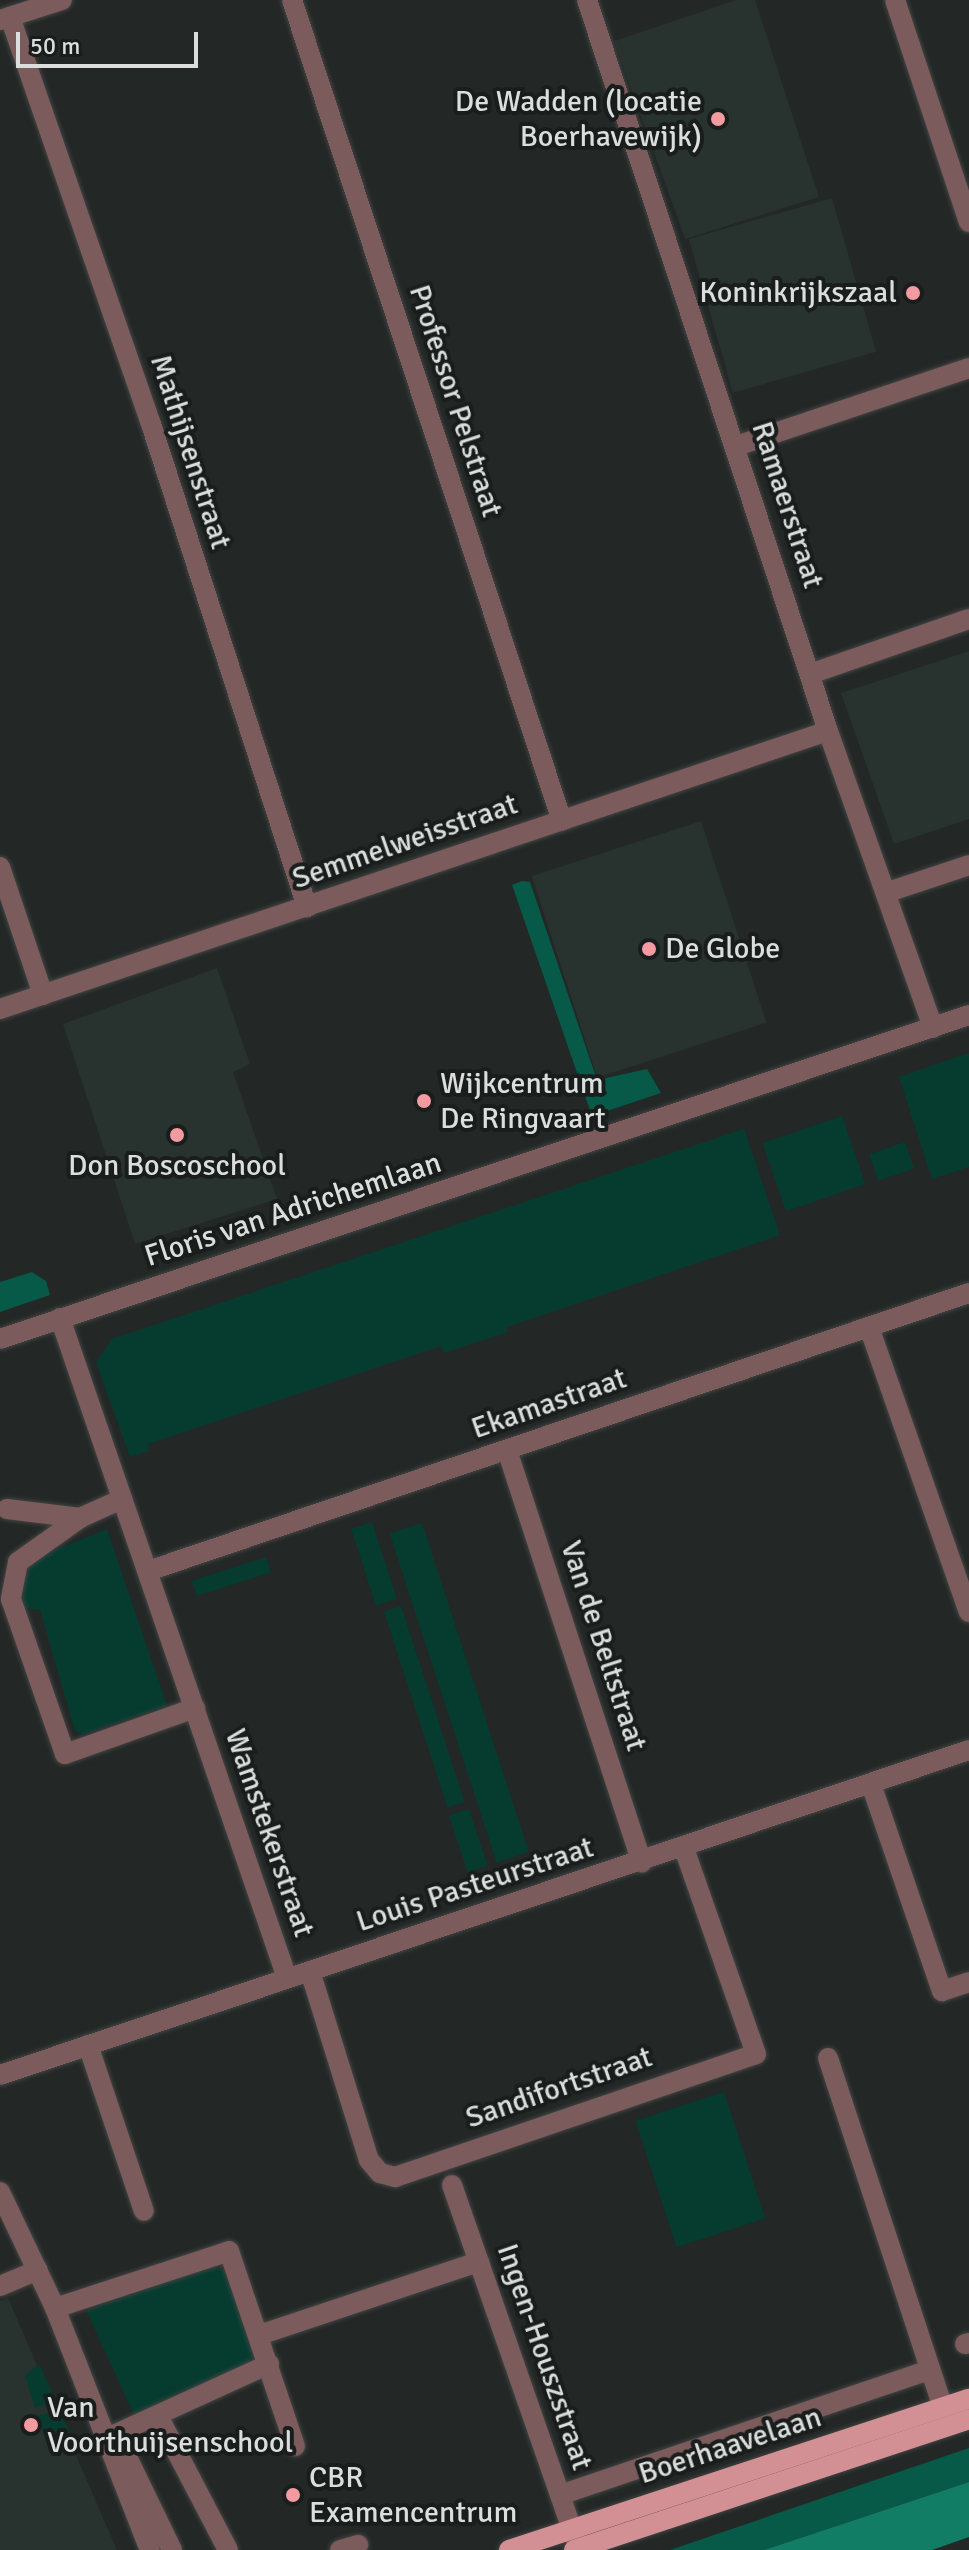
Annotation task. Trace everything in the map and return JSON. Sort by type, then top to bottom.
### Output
[{"type":"main road","name":"Boerhaavelaan","points":[[576,2549],[954,2417],[969,2399]]},
{"type":"main road","name":"Boerhaavelaan","points":[[509,2550],[954,2417]]},
{"type":"street","points":[[5,19],[62,0]]},
{"type":"street","name":"Professor Pelstraat","points":[[292,0],[562,821]]},
{"type":"street","name":"Ramaerstraat","points":[[587,0],[828,731],[888,892],[933,1028]]},
{"type":"street","points":[[895,0],[969,222]]},
{"type":"street","name":"Mathijsenstraat","points":[[5,19],[151,424],[307,907]]},
{"type":"street","points":[[736,446],[969,368]]},
{"type":"street","points":[[810,674],[969,619]]},
{"type":"street","name":"Semmelweisstraat","points":[[0,1009],[828,731]]},
{"type":"street","points":[[888,892],[969,865]]},
{"type":"street","points":[[0,867],[43,995]]},
{"type":"street","name":"Floris van Adrichemlaan","points":[[0,1339],[969,1015]]},
{"type":"street","name":"Ekamastraat","points":[[148,1571],[969,1293]]},
{"type":"street","name":"Wamstekerstraat","points":[[60,1318],[287,1978]]},
{"type":"street","points":[[869,1327],[969,1612]]},
{"type":"street","name":"Van de Beltstraat","points":[[507,1450],[642,1862]]},
{"type":"street","name":"Wamstekerstraat","points":[[122,1499],[80,1518],[18,1562],[11,1599],[65,1754],[195,1708]]},
{"type":"street","points":[[7,1509],[80,1518]]},
{"type":"street","name":"Louis Pasteurstraat","points":[[0,2075],[969,1750]]},
{"type":"street","points":[[871,1784],[942,1991],[969,1982]]},
{"type":"street","name":"Sandifortstraat","points":[[310,1971],[369,2160],[380,2173],[395,2177],[756,2054],[684,1848]]},
{"type":"street","points":[[88,2045],[144,2211]]},
{"type":"street","points":[[828,2058],[930,2370],[954,2417]]},
{"type":"street","name":"Ingen-Houszstraat","points":[[452,2185],[572,2529],[576,2549]]},
{"type":"street","points":[[0,2192],[55,2308],[109,2437],[115,2468],[150,2550]]},
{"type":"street","points":[[55,2308],[229,2251],[295,2446]]},
{"type":"street","points":[[259,2335],[479,2262]]},
{"type":"street","points":[[0,2286],[38,2270]]},
{"type":"street","points":[[109,2437],[269,2364]]},
{"type":"street","points":[[560,2495],[930,2370]]},
{"type":"street","points":[[158,2416],[228,2550]]},
{"type":"street","points":[[109,2437],[129,2461],[172,2550]]},
{"type":"shaded area","name":"De Wadden (locatie Boerhavewijk)","points":[[736,0],[755,0],[819,197],[685,239],[614,41]]},
{"type":"shaded area","points":[[832,198],[876,352],[733,393],[689,239]]},
{"type":"shaded area","points":[[969,651],[969,819],[894,844],[841,693]]},
{"type":"shaded area","name":"De Globe","points":[[701,821],[767,1023],[597,1078],[532,876]]},
{"type":"shaded area","points":[[530,882],[597,1080],[647,1069],[661,1093],[592,1116],[512,885]]},
{"type":"shaded area","name":"Don Boscoschool","points":[[217,968],[250,1064],[233,1072],[277,1199],[135,1244],[63,1024]]},
{"type":"shaded area","points":[[969,1053],[969,1167],[932,1179],[899,1077]]},
{"type":"shaded area","points":[[842,1116],[865,1184],[786,1211],[763,1143]]},
{"type":"shaded area","points":[[744,1129],[780,1235],[507,1327],[508,1332],[444,1353],[441,1346],[148,1444],[149,1451],[130,1457],[96,1362],[112,1339]]},
{"type":"shaded area","points":[[905,1142],[914,1168],[878,1181],[869,1154]]},
{"type":"shaded area","points":[[32,1272],[46,1281],[50,1295],[0,1312],[0,1282]]},
{"type":"shaded area","points":[[372,1522],[397,1599],[376,1606],[351,1529]]},
{"type":"shaded area","points":[[422,1523],[529,1852],[497,1863],[390,1534]]},
{"type":"shaded area","points":[[107,1529],[167,1706],[83,1734],[75,1731],[40,1610],[18,1607],[19,1583],[29,1567],[46,1554]]},
{"type":"shaded area","points":[[266,1557],[271,1572],[197,1596],[192,1581]]},
{"type":"shaded area","points":[[401,1606],[465,1802],[448,1807],[384,1612]]},
{"type":"shaded area","points":[[469,1809],[488,1866],[468,1873],[449,1815]]},
{"type":"shaded area","points":[[724,2092],[765,2218],[677,2247],[636,2121]]},
{"type":"shaded area","points":[[212,2267],[226,2270],[256,2352],[247,2364],[134,2415],[86,2310]]},
{"type":"shaded area","name":"Van Voorthuijsenschool","points":[[8,2298],[117,2550],[0,2550],[0,2301]]},
{"type":"shaded area","points":[[39,2364],[56,2400],[35,2408],[25,2375]]},
{"type":"shaded area","points":[[59,2410],[75,2443],[49,2450],[38,2416]]},
{"type":"shaded area","points":[[969,2448],[969,2482],[764,2550],[670,2550]]},
{"type":"shaded area","points":[[969,2482],[969,2537],[932,2550],[764,2550]]},
{"type":"place","name":"De Wadden (locatie Boerhavewijk)","points":[[718,119]]},
{"type":"place","name":"Koninkrijkszaal","points":[[913,293]]},
{"type":"place","name":"De Globe","points":[[649,949]]},
{"type":"place","name":"Wijkcentrum De Ringvaart","points":[[424,1101]]},
{"type":"place","name":"Don Boscoschool","points":[[177,1135]]},
{"type":"place","name":"Van Voorthuijsenschool","points":[[31,2425]]},
{"type":"place","name":"CBR Examencentrum","points":[[293,2495]]}]
